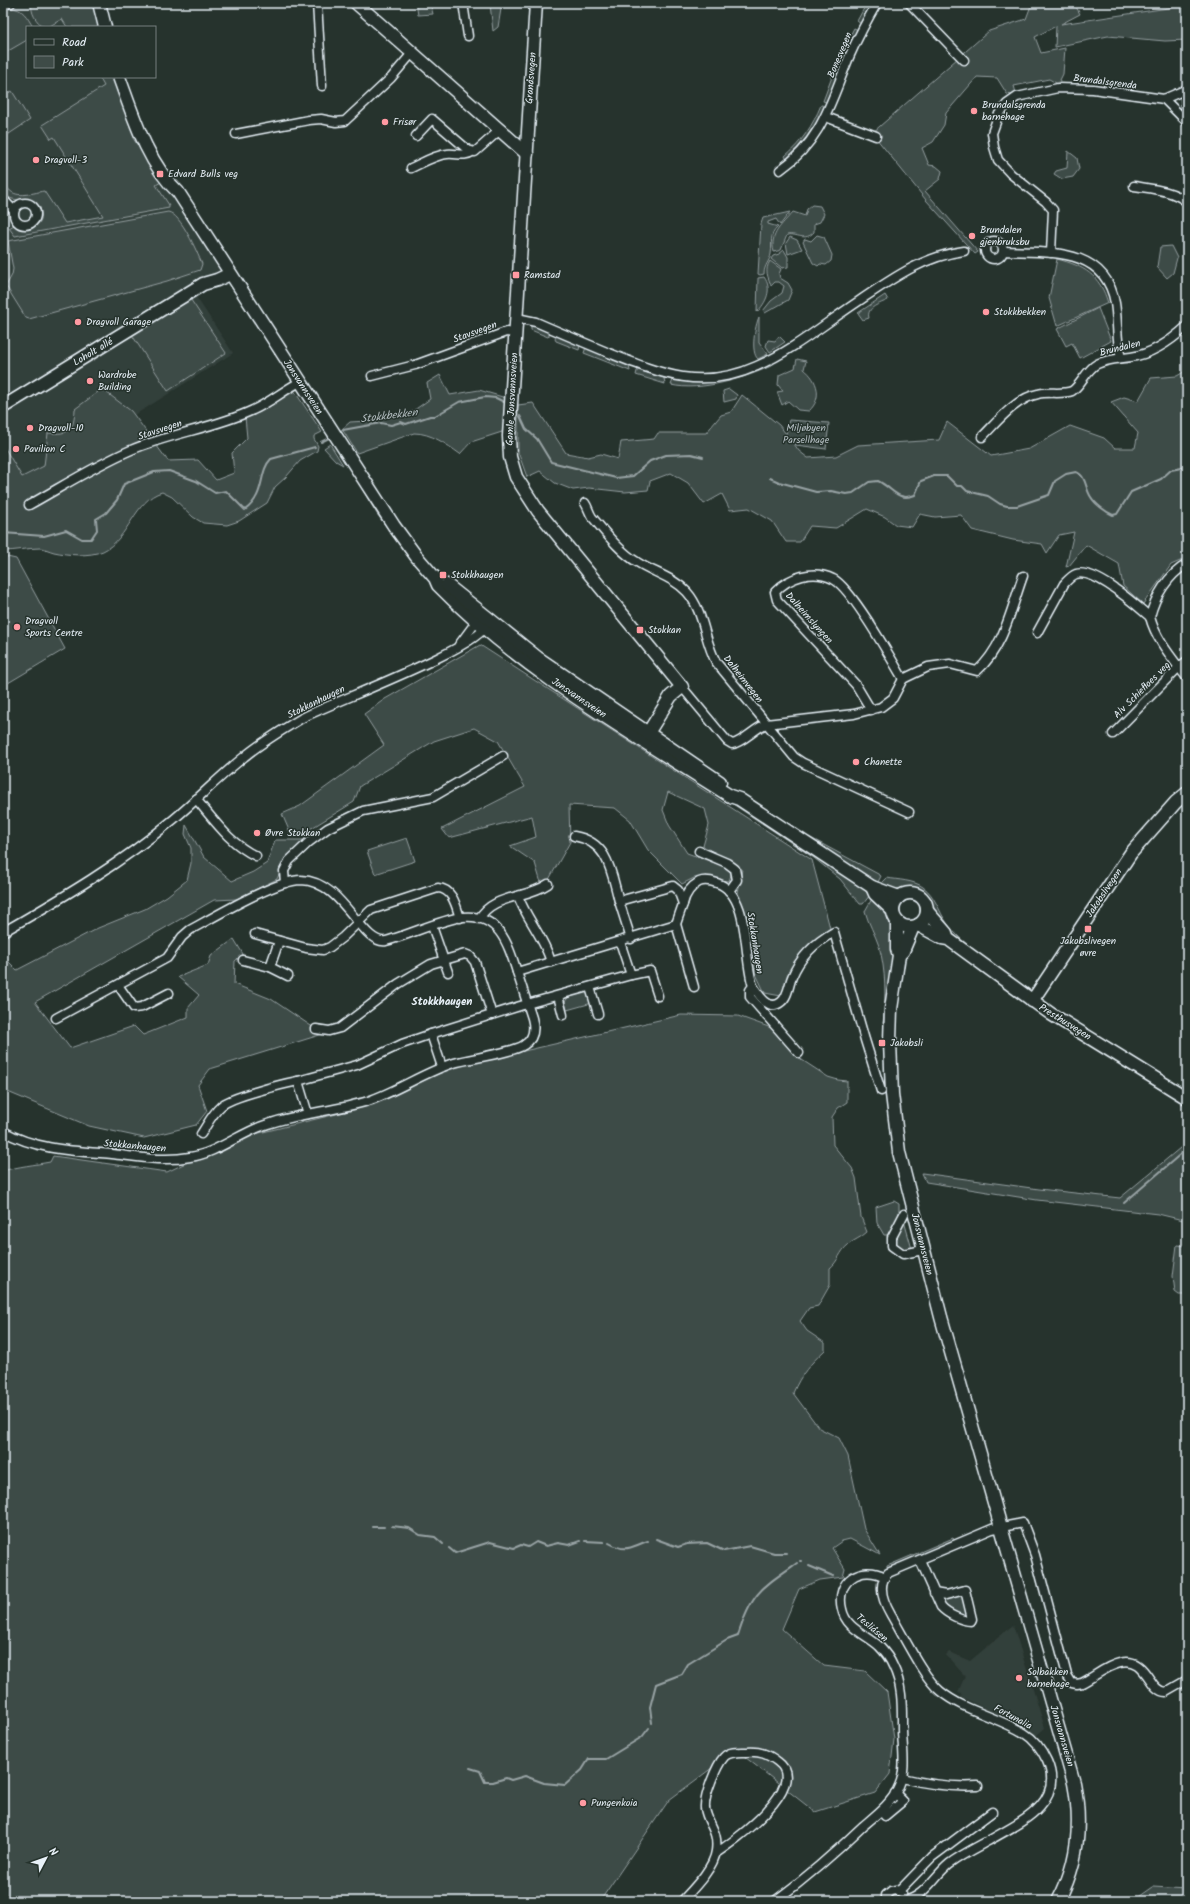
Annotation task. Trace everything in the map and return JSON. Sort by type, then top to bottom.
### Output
[{"type":"main road","points":[[99,3],[105,26]]},
{"type":"main road","points":[[356,3],[527,154]]},
{"type":"main road","name":"Granåsvegen","points":[[527,154],[536,3]]},
{"type":"main road","name":"Jonsvannsveien","points":[[119,78],[138,125],[146,135],[175,182],[178,192],[402,538],[435,578],[438,585],[555,682],[649,737]]},
{"type":"main road","name":"Gamle Jonsvannsveien","points":[[527,154],[509,436],[510,457],[516,477],[538,511],[680,689]]},
{"type":"main road","name":"Loholt allé","points":[[3,407],[227,269]]},
{"type":"main road","name":"Jonsvannsveien","points":[[483,623],[630,721],[649,737],[730,796],[738,799],[872,887],[899,897]]},
{"type":"main road","points":[[649,737],[671,696],[680,689]]},
{"type":"main road","points":[[649,737],[676,700],[680,689]]},
{"type":"main road","points":[[630,721],[646,719],[664,708]]},
{"type":"main road","name":"Jakobslivegen","points":[[1032,1001],[1131,853],[1176,802],[1187,793]]},
{"type":"main road","name":"Jonsvannsveien","points":[[872,887],[875,894],[895,916],[898,955],[891,1014],[890,1041],[892,1094],[899,1152],[924,1250],[1001,1527],[1068,1757],[1077,1795],[1078,1832],[1076,1853],[1068,1879],[1058,1901]]},
{"type":"main road","points":[[908,893],[918,894],[925,901],[927,911],[926,917],[916,926],[902,925],[895,916],[893,906],[899,897],[908,893]]},
{"type":"main road","name":"Presthusvegen","points":[[927,911],[946,933],[948,939]]},
{"type":"main road","name":"Jonsvannsveien","points":[[898,955],[902,951],[916,926]]},
{"type":"main road","name":"Presthusvegen","points":[[916,926],[942,938],[948,939],[1032,1001],[1187,1098]]},
{"type":"street","points":[[3,5],[11,3]]},
{"type":"street","points":[[317,3],[322,86]]},
{"type":"street","points":[[463,3],[468,36]]},
{"type":"street","name":"Bonesvegen","points":[[780,170],[800,154],[809,144],[826,117],[851,53],[876,3]]},
{"type":"street","points":[[909,3],[964,60]]},
{"type":"street","points":[[236,134],[309,120],[321,119],[336,122],[344,121],[391,78],[413,52]]},
{"type":"street","name":"Brundalsgrenda","points":[[1051,253],[1053,210],[1046,202],[1011,174],[998,160],[992,133],[999,114],[1007,104],[1017,97],[1058,88],[1092,89],[1164,99]]},
{"type":"street","points":[[1187,89],[1164,99],[1187,122]]},
{"type":"street","points":[[826,117],[876,136]]},
{"type":"street","points":[[416,136],[432,119],[472,152]]},
{"type":"street","points":[[411,168],[443,155],[467,154],[480,149],[500,130]]},
{"type":"street","points":[[1134,186],[1170,193],[1187,202]]},
{"type":"street","points":[[3,199],[14,211]]},
{"type":"street","points":[[517,318],[536,322],[659,373],[692,378],[726,376],[747,370],[772,358],[910,267],[945,254],[964,251]]},
{"type":"street","points":[[1004,251],[1051,253],[1079,258],[1094,266],[1105,278],[1114,298],[1118,345],[1121,358]]},
{"type":"street","name":"Brundalen","points":[[982,437],[1010,411],[1029,397],[1037,394],[1072,391],[1094,366],[1105,361],[1132,357],[1155,348],[1170,340],[1187,326]]},
{"type":"street","name":"Stavsvegen","points":[[372,376],[415,364],[506,332],[516,333]]},
{"type":"street","name":"Stavsvegen","points":[[29,505],[115,457],[171,435],[220,423],[254,410],[300,382]]},
{"type":"street","name":"Dalheimvegen","points":[[585,503],[591,516],[628,555],[637,562],[672,580],[687,592],[696,605],[708,643],[716,662],[794,757],[909,812]]},
{"type":"street","points":[[1187,564],[1168,581],[1153,605],[1150,617],[1153,628],[1160,640],[1187,678]]},
{"type":"street","name":"Dalheimslyngen","points":[[871,710],[856,685],[778,600],[775,592],[780,586],[791,579],[815,574],[834,579],[842,586],[860,609],[886,649],[903,679]]},
{"type":"street","points":[[1037,633],[1064,584],[1070,577],[1077,574],[1091,576],[1111,586],[1150,617]]},
{"type":"street","points":[[680,689],[731,744],[738,743],[758,727],[766,724],[854,714],[882,707],[893,698],[903,679],[928,667],[950,664],[977,671],[985,664],[999,643],[1023,576]]},
{"type":"street","name":"Stokkanhaugen","points":[[459,645],[483,623]]},
{"type":"street","name":"Stokkanhaugen","points":[[3,932],[119,861],[175,819],[196,799],[263,742],[303,718],[427,664],[459,645],[473,639],[483,623]]},
{"type":"street","name":"Alv Schiefloes veg","points":[[1113,734],[1179,667],[1187,661]]},
{"type":"street","points":[[285,883],[284,871],[289,861],[309,842],[328,828],[363,812],[433,797],[503,756]]},
{"type":"street","points":[[196,799],[223,832],[241,847],[256,856]]},
{"type":"street","points":[[574,836],[589,840],[602,851],[608,863],[631,939]]},
{"type":"street","points":[[694,987],[676,924],[688,891],[702,881],[710,881],[720,884],[729,891],[737,880],[737,872],[735,869],[727,863],[699,851]]},
{"type":"street","name":"Stokkanhaugen","points":[[3,1131],[24,1141],[52,1148],[161,1160],[199,1155],[260,1126],[375,1098],[442,1067],[463,1060],[521,1047],[532,1038],[534,1029],[517,972],[504,937],[493,925],[479,919],[460,918],[383,942],[373,938],[334,894],[324,886],[306,881],[285,883],[190,930],[182,937],[167,958],[56,1018]]},
{"type":"street","points":[[479,919],[486,909],[494,904],[538,890],[548,884]]},
{"type":"street","points":[[619,901],[673,886],[678,890],[683,904]]},
{"type":"street","points":[[255,934],[312,950],[323,950],[334,944],[360,923],[364,916],[374,908],[438,888],[444,889],[450,894],[460,918]]},
{"type":"street","name":"Stokkanhaugen","points":[[729,891],[736,902],[742,917],[750,976],[753,986],[749,993],[752,1000],[799,1053]]},
{"type":"street","points":[[518,896],[525,912],[544,942],[551,962]]},
{"type":"street","points":[[517,972],[631,939],[676,924]]},
{"type":"street","points":[[432,926],[442,959],[448,972]]},
{"type":"street","points":[[753,986],[768,1004],[780,1004],[784,999],[791,979],[801,961],[815,945],[834,932],[881,1091]]},
{"type":"street","points":[[270,967],[279,941]]},
{"type":"street","points":[[620,942],[631,975]]},
{"type":"street","points":[[316,1029],[329,1031],[344,1027],[398,984],[422,968],[442,959],[465,954],[472,957],[492,1015]]},
{"type":"street","points":[[243,960],[270,967],[288,976]]},
{"type":"street","points":[[201,1134],[216,1111],[224,1104],[272,1088],[357,1065],[402,1044],[527,1004],[650,971],[658,996]]},
{"type":"street","points":[[118,984],[134,1008],[142,1007],[169,993]]},
{"type":"street","points":[[590,987],[598,1014]]},
{"type":"street","points":[[558,996],[563,1016]]},
{"type":"street","points":[[431,1034],[442,1067]]},
{"type":"street","points":[[298,1081],[308,1114]]},
{"type":"street","points":[[904,1214],[892,1237],[892,1246],[903,1254],[924,1250]]},
{"type":"street","points":[[885,1577],[892,1571],[992,1529],[1023,1524],[1026,1529],[1067,1675],[1072,1683],[1082,1683],[1112,1666],[1125,1662],[1133,1663],[1141,1668],[1157,1689],[1163,1692],[1166,1692],[1187,1680]]},
{"type":"street","points":[[920,1560],[934,1593],[944,1610],[971,1621],[972,1619],[965,1590],[946,1595],[934,1593]]},
{"type":"street","name":"Tesliåsen","points":[[775,1901],[816,1869],[872,1818],[895,1793],[902,1778],[902,1701],[900,1682],[884,1652],[851,1626],[842,1609],[842,1593],[844,1586],[853,1577],[866,1572],[872,1572],[885,1577]]},
{"type":"street","name":"Fortunalia","points":[[885,1577],[882,1589],[885,1604],[933,1684],[952,1699],[1030,1737],[1045,1757],[1050,1777],[1049,1788],[1045,1799],[1031,1816],[953,1861],[936,1876],[919,1895],[912,1899],[903,1901],[902,1895],[899,1891]]},
{"type":"street","points":[[682,1901],[706,1872],[716,1853],[745,1832],[777,1798],[786,1783],[787,1775],[784,1766],[768,1755],[753,1751],[732,1753],[724,1757],[709,1786],[705,1806],[716,1834],[716,1853]]},
{"type":"street","points":[[902,1778],[922,1783],[949,1786],[978,1786]]},
{"type":"street","name":"Tesliåsen","points":[[885,1816],[903,1800],[895,1793]]},
{"type":"street","points":[[886,1901],[888,1892],[894,1890],[899,1891],[932,1857],[992,1812]]},
{"type":"shaded area","points":[[11,3],[96,3],[103,26],[26,26],[26,78],[119,78],[138,125],[230,274],[195,295],[233,353],[146,408],[3,493],[3,5]]},
{"type":"shaded area","points":[[1013,1625],[1045,1728],[1036,1736],[1014,1722],[961,1697],[962,1693],[958,1692],[965,1676],[946,1655],[949,1652],[970,1661]]},
{"type":"green space","points":[[32,3],[93,3],[100,26],[66,26],[62,19],[50,26],[43,26],[34,16]]},
{"type":"green space","points":[[416,3],[430,3],[433,14],[418,15]]},
{"type":"green space","points":[[502,3],[498,27],[493,31],[490,4]]},
{"type":"green space","points":[[867,3],[873,3],[861,24],[857,21]]},
{"type":"green space","points":[[1032,3],[1054,3],[1055,5],[1074,3],[1080,14],[1061,24],[1168,8],[1187,3],[1187,40],[1165,41],[1108,36],[1055,47],[1056,26],[1035,37],[1041,53],[1065,48],[1063,74],[1058,84],[1049,79],[1014,86],[1017,96],[1007,94],[997,78],[977,77],[946,113],[944,125],[933,142],[922,148],[929,165],[936,166],[942,171],[940,179],[925,191],[978,252],[975,254],[926,200],[872,133],[989,31],[1026,19]]},
{"type":"green space","points":[[14,8],[21,11],[32,26],[26,26],[26,41],[3,54],[3,11]]},
{"type":"green space","points":[[854,28],[858,30],[828,103],[823,101],[841,53]]},
{"type":"green space","points":[[100,78],[115,78],[138,134],[133,138],[161,182],[156,185],[169,205],[169,208],[15,236],[9,228],[14,225],[24,228],[37,225],[42,216],[40,210],[30,200],[17,200],[9,198],[4,192],[3,187],[7,187],[10,191],[19,195],[44,191],[65,223],[103,216],[54,137],[51,139],[42,125],[104,86]]},
{"type":"green space","points":[[12,91],[30,120],[3,138],[3,96]]},
{"type":"green space","points":[[1187,92],[1187,114],[1181,108],[1180,97]]},
{"type":"green space","points":[[821,105],[827,106],[811,135],[787,160],[785,156],[797,145],[806,133]]},
{"type":"green space","points":[[1068,151],[1077,158],[1079,169],[1073,177],[1062,179],[1054,174],[1056,171],[1067,168]]},
{"type":"green space","points":[[812,205],[820,206],[824,214],[820,222],[814,224],[814,232],[811,235],[804,237],[787,235],[781,250],[774,252],[773,240],[781,226],[793,212],[805,216],[807,209]]},
{"type":"green space","points":[[168,212],[173,214],[178,219],[188,234],[202,264],[200,270],[167,281],[29,319],[26,318],[6,286],[12,275],[13,269],[8,241]]},
{"type":"green space","points":[[790,212],[780,225],[776,219],[768,222],[768,224],[778,227],[772,236],[771,254],[764,274],[760,275],[758,274],[761,224],[763,218]]},
{"type":"green space","points":[[817,235],[824,237],[832,255],[831,261],[826,265],[820,264],[818,266],[813,263],[803,242],[805,239],[811,241]]},
{"type":"green space","points":[[790,237],[797,240],[802,249],[788,254],[786,243]]},
{"type":"green space","points":[[1171,246],[1177,258],[1173,273],[1167,278],[1157,267],[1160,247]]},
{"type":"green space","points":[[784,250],[788,257],[788,267],[782,268],[771,259],[773,256]]},
{"type":"green space","points":[[1057,259],[1075,265],[1090,273],[1105,293],[1108,303],[1057,326],[1049,298]]},
{"type":"green space","points":[[770,261],[781,269],[779,274],[780,278],[788,283],[792,290],[788,300],[765,313],[763,311],[771,301],[782,293],[784,286],[779,282],[775,282],[771,286],[767,271]]},
{"type":"green space","points":[[764,277],[768,286],[767,296],[766,300],[757,312],[758,278]]},
{"type":"green space","points":[[885,295],[888,300],[872,309],[869,314],[869,318],[863,320],[858,313]]},
{"type":"green space","points":[[189,297],[226,353],[168,391],[132,335]]},
{"type":"green space","points":[[1098,308],[1111,341],[1080,358],[1072,343],[1066,346],[1057,329]]},
{"type":"green space","points":[[759,317],[759,342],[768,354],[758,359],[754,351],[754,345],[756,326]]},
{"type":"green space","points":[[531,325],[549,331],[549,336],[548,337],[531,330]]},
{"type":"green space","points":[[557,335],[580,345],[579,350],[556,341],[555,339]]},
{"type":"green space","points":[[779,336],[785,342],[770,352],[766,346],[768,340],[775,341]]},
{"type":"green space","points":[[586,347],[629,366],[630,371],[584,353]]},
{"type":"green space","points":[[797,359],[806,361],[804,369],[813,378],[817,389],[816,400],[809,411],[798,410],[788,401],[782,405],[777,392],[783,391],[778,385],[779,375],[795,368]]},
{"type":"green space","points":[[772,363],[773,365],[737,379],[696,387],[671,385],[673,380],[690,381]]},
{"type":"green space","points":[[639,370],[664,378],[665,384],[636,375],[637,371]]},
{"type":"green space","name":"Miljøbyen Parsellhage","points":[[1187,370],[1187,558],[1171,565],[1143,604],[1123,586],[1119,564],[1086,545],[1069,566],[1066,567],[1074,532],[1059,535],[1047,553],[1042,544],[1013,540],[972,530],[961,515],[935,517],[920,514],[912,527],[896,525],[885,517],[867,509],[836,528],[810,526],[800,542],[786,542],[772,521],[749,508],[730,510],[722,494],[704,504],[688,483],[671,473],[650,481],[648,490],[625,492],[589,488],[573,490],[555,483],[540,471],[527,477],[518,452],[518,405],[533,403],[566,453],[588,457],[601,454],[618,459],[621,442],[654,439],[658,433],[706,433],[721,415],[731,412],[742,395],[779,425],[786,434],[789,420],[829,423],[826,449],[796,445],[789,437],[799,451],[808,458],[836,456],[858,445],[939,440],[947,422],[991,456],[1029,449],[1070,426],[1104,438],[1115,448],[1135,448],[1138,433],[1111,402],[1124,397],[1138,401],[1151,378],[1177,376]]},
{"type":"green space","points":[[440,375],[450,395],[479,390],[506,398],[505,431],[471,442],[460,454],[444,443],[420,433],[414,433],[357,453],[342,429],[350,422],[367,421],[383,415],[410,413],[430,399],[427,383]]},
{"type":"green space","points":[[102,389],[131,411],[168,461],[198,460],[216,480],[234,473],[232,453],[247,438],[245,417],[293,389],[322,432],[314,436],[318,446],[317,451],[300,461],[275,487],[267,503],[239,521],[227,525],[203,523],[193,517],[172,497],[162,492],[152,496],[145,503],[119,538],[103,551],[91,554],[72,555],[54,552],[43,548],[3,551],[3,445],[22,477],[44,466],[48,433],[61,433],[69,430],[72,426],[75,409]]},
{"type":"green space","points":[[729,389],[737,395],[736,399],[724,402],[723,391]]},
{"type":"green space","points":[[330,444],[343,465],[336,461],[324,448]]},
{"type":"green space","points":[[340,452],[463,612],[460,615],[406,554],[377,514]]},
{"type":"green space","points":[[3,556],[16,559],[65,649],[3,686]]},
{"type":"green space","points":[[480,645],[812,860],[830,928],[807,948],[794,966],[781,996],[765,993],[755,972],[756,945],[738,893],[742,869],[703,846],[709,825],[705,809],[668,792],[663,810],[669,825],[687,853],[729,868],[731,875],[729,881],[694,878],[682,884],[648,850],[630,820],[615,808],[569,805],[570,842],[547,883],[541,883],[535,863],[510,846],[536,837],[532,816],[449,838],[442,829],[525,787],[498,741],[474,728],[434,741],[360,786],[354,802],[305,832],[291,835],[282,814],[300,806],[384,745],[364,714],[385,699]]},
{"type":"green space","points":[[551,683],[865,888],[877,901],[883,909],[891,928],[893,941],[891,984],[883,1023],[885,994],[883,965],[879,946],[865,911],[873,897],[870,895],[863,904],[860,904],[840,879],[814,858]]},
{"type":"green space","points":[[186,825],[204,857],[232,881],[253,872],[267,863],[275,840],[305,840],[286,858],[277,879],[237,899],[214,900],[35,1002],[70,1048],[134,1026],[143,1035],[188,1017],[188,1008],[199,995],[178,977],[208,965],[211,956],[234,939],[243,954],[235,961],[234,984],[271,999],[323,1034],[210,1069],[198,1085],[207,1111],[196,1125],[144,1138],[89,1126],[3,1090],[3,956],[17,970],[98,928],[145,909],[167,896],[187,880],[191,863],[191,848],[185,834]]},
{"type":"green space","points":[[809,837],[878,874],[881,876],[878,882],[881,884],[887,878],[910,882],[923,887],[931,894],[950,928],[978,954],[956,940],[936,916],[929,899],[922,891],[912,888],[892,889],[880,886],[818,846]]},
{"type":"green space","points":[[407,838],[415,861],[375,874],[367,851]]},
{"type":"green space","points":[[585,992],[589,994],[592,1003],[567,1010],[565,1002],[568,997]]},
{"type":"green space","points":[[681,1015],[738,1016],[777,1030],[802,1060],[828,1077],[847,1081],[847,1102],[838,1108],[832,1117],[833,1145],[852,1168],[856,1178],[861,1217],[867,1232],[845,1247],[830,1268],[830,1285],[818,1306],[809,1308],[800,1321],[807,1331],[825,1343],[825,1350],[806,1370],[793,1393],[819,1428],[839,1438],[848,1456],[864,1529],[880,1555],[850,1539],[842,1541],[832,1548],[845,1569],[843,1577],[820,1580],[799,1589],[782,1629],[824,1666],[865,1671],[887,1692],[894,1739],[890,1774],[875,1793],[815,1812],[736,1750],[669,1800],[600,1901],[3,1901],[3,1171],[50,1162],[53,1156],[167,1172],[215,1149],[255,1134],[357,1109],[454,1067]]},
{"type":"green space","points":[[1186,1143],[1187,1221],[1158,1214],[1037,1200],[926,1182],[922,1173],[1039,1189],[1120,1198]]},
{"type":"green space","points":[[894,1201],[899,1204],[899,1217],[888,1235],[884,1235],[877,1223],[876,1207]]},
{"type":"green space","points":[[904,1221],[912,1249],[907,1252],[895,1246],[895,1237]]},
{"type":"green space","points":[[1177,1245],[1187,1246],[1187,1295],[1179,1295],[1175,1292],[1173,1276]]},
{"type":"green space","points":[[953,1538],[955,1541],[887,1568],[887,1566]]},
{"type":"green space","points":[[962,1594],[969,1616],[967,1618],[942,1605],[941,1597]]},
{"type":"green space","points":[[1153,1887],[1187,1889],[1187,1901],[1133,1901]]},
{"type":"waterway","name":"Stokkbekken","points":[[338,432],[381,423],[391,425],[401,422],[406,424],[430,416],[435,416],[459,402],[485,397],[496,398],[504,402]]},
{"type":"waterway","name":"Stokkbekken","points":[[520,416],[526,429],[537,439],[551,462],[616,478],[633,476],[650,461],[666,455],[691,454],[703,457]]},
{"type":"waterway","name":"Stokkbekken","points":[[321,442],[331,437]]},
{"type":"waterway","name":"Stokkbekken","points":[[3,533],[44,536],[66,530],[82,539],[91,539],[97,530],[96,519],[106,513],[117,500],[124,484],[154,472],[169,471],[196,481],[215,493],[226,491],[245,510],[256,498],[264,470],[271,459],[315,447]]},
{"type":"waterway","name":"Stokkbekken","points":[[770,478],[779,482],[816,492],[831,491],[846,494],[853,493],[869,482],[878,481],[895,493],[904,497],[909,497],[915,495],[921,481],[934,476],[947,476],[957,486],[962,486],[967,491],[988,496],[1000,504],[1017,506],[1049,495],[1055,481],[1066,474],[1076,472],[1082,476],[1093,500],[1101,508],[1113,515],[1117,514],[1131,492],[1161,479],[1171,470],[1187,467]]},
{"type":"waterway","points":[[1124,1203],[1183,1152]]},
{"type":"waterway","points":[[392,1526],[409,1528],[420,1535],[435,1537],[443,1544]]},
{"type":"waterway","points":[[372,1527],[384,1527]]},
{"type":"waterway","points":[[656,1539],[678,1547],[687,1544],[707,1543],[724,1551],[750,1546],[774,1553],[786,1553]]},
{"type":"waterway","points":[[449,1548],[455,1553],[490,1542],[514,1548],[521,1545],[528,1547],[536,1542],[546,1546],[558,1543],[569,1545],[580,1541]]},
{"type":"waterway","points":[[585,1541],[604,1542]]},
{"type":"waterway","points":[[609,1543],[620,1548],[628,1548],[648,1541]]},
{"type":"waterway","points":[[652,1723],[650,1707],[656,1684],[682,1674],[688,1664],[727,1640],[738,1636],[748,1610],[759,1593],[774,1579],[797,1563]]},
{"type":"waterway","points":[[809,1566],[833,1576]]},
{"type":"waterway","points":[[470,1768],[480,1771],[485,1782],[493,1782],[506,1778],[511,1780],[525,1776],[544,1783],[565,1785],[582,1770],[589,1759],[606,1759],[642,1737],[649,1728]]},
{"type":"place","name":"Brundalsgrenda barnehage","points":[[974,111]]},
{"type":"place","name":"Frisør","points":[[385,122]]},
{"type":"place","name":"Dragvoll-3","points":[[36,160]]},
{"type":"place","name":"Edvard Bulls veg","points":[[160,174]]},
{"type":"place","name":"Brundalen gjenbruksbu","points":[[972,236]]},
{"type":"place","name":"Ramstad","points":[[516,275]]},
{"type":"place","name":"Stokkbekken","points":[[986,312]]},
{"type":"place","name":"Dragvoll Garage","points":[[78,322]]},
{"type":"place","name":"Wardrobe Building","points":[[90,381]]},
{"type":"place","name":"Dragvoll-10","points":[[30,428]]},
{"type":"place","name":"Pavilion C","points":[[16,449]]},
{"type":"place","name":"Stokkhaugen","points":[[443,575]]},
{"type":"place","name":"Dragvoll Sports Centre","points":[[17,627]]},
{"type":"place","name":"Stokkan","points":[[640,630]]},
{"type":"place","name":"Chanette","points":[[856,762]]},
{"type":"place","name":"Øvre Stokkan","points":[[257,833]]},
{"type":"place","name":"Jakobslivegen øvre","points":[[1088,929]]},
{"type":"place","name":"Jakobsli","points":[[882,1043]]},
{"type":"place","name":"Solbakken barnehage","points":[[1019,1678]]},
{"type":"place","name":"Pungenkoia","points":[[583,1803]]},
{"type":"district","name":"Stokkhaugen","points":[[442,1002]]}]
